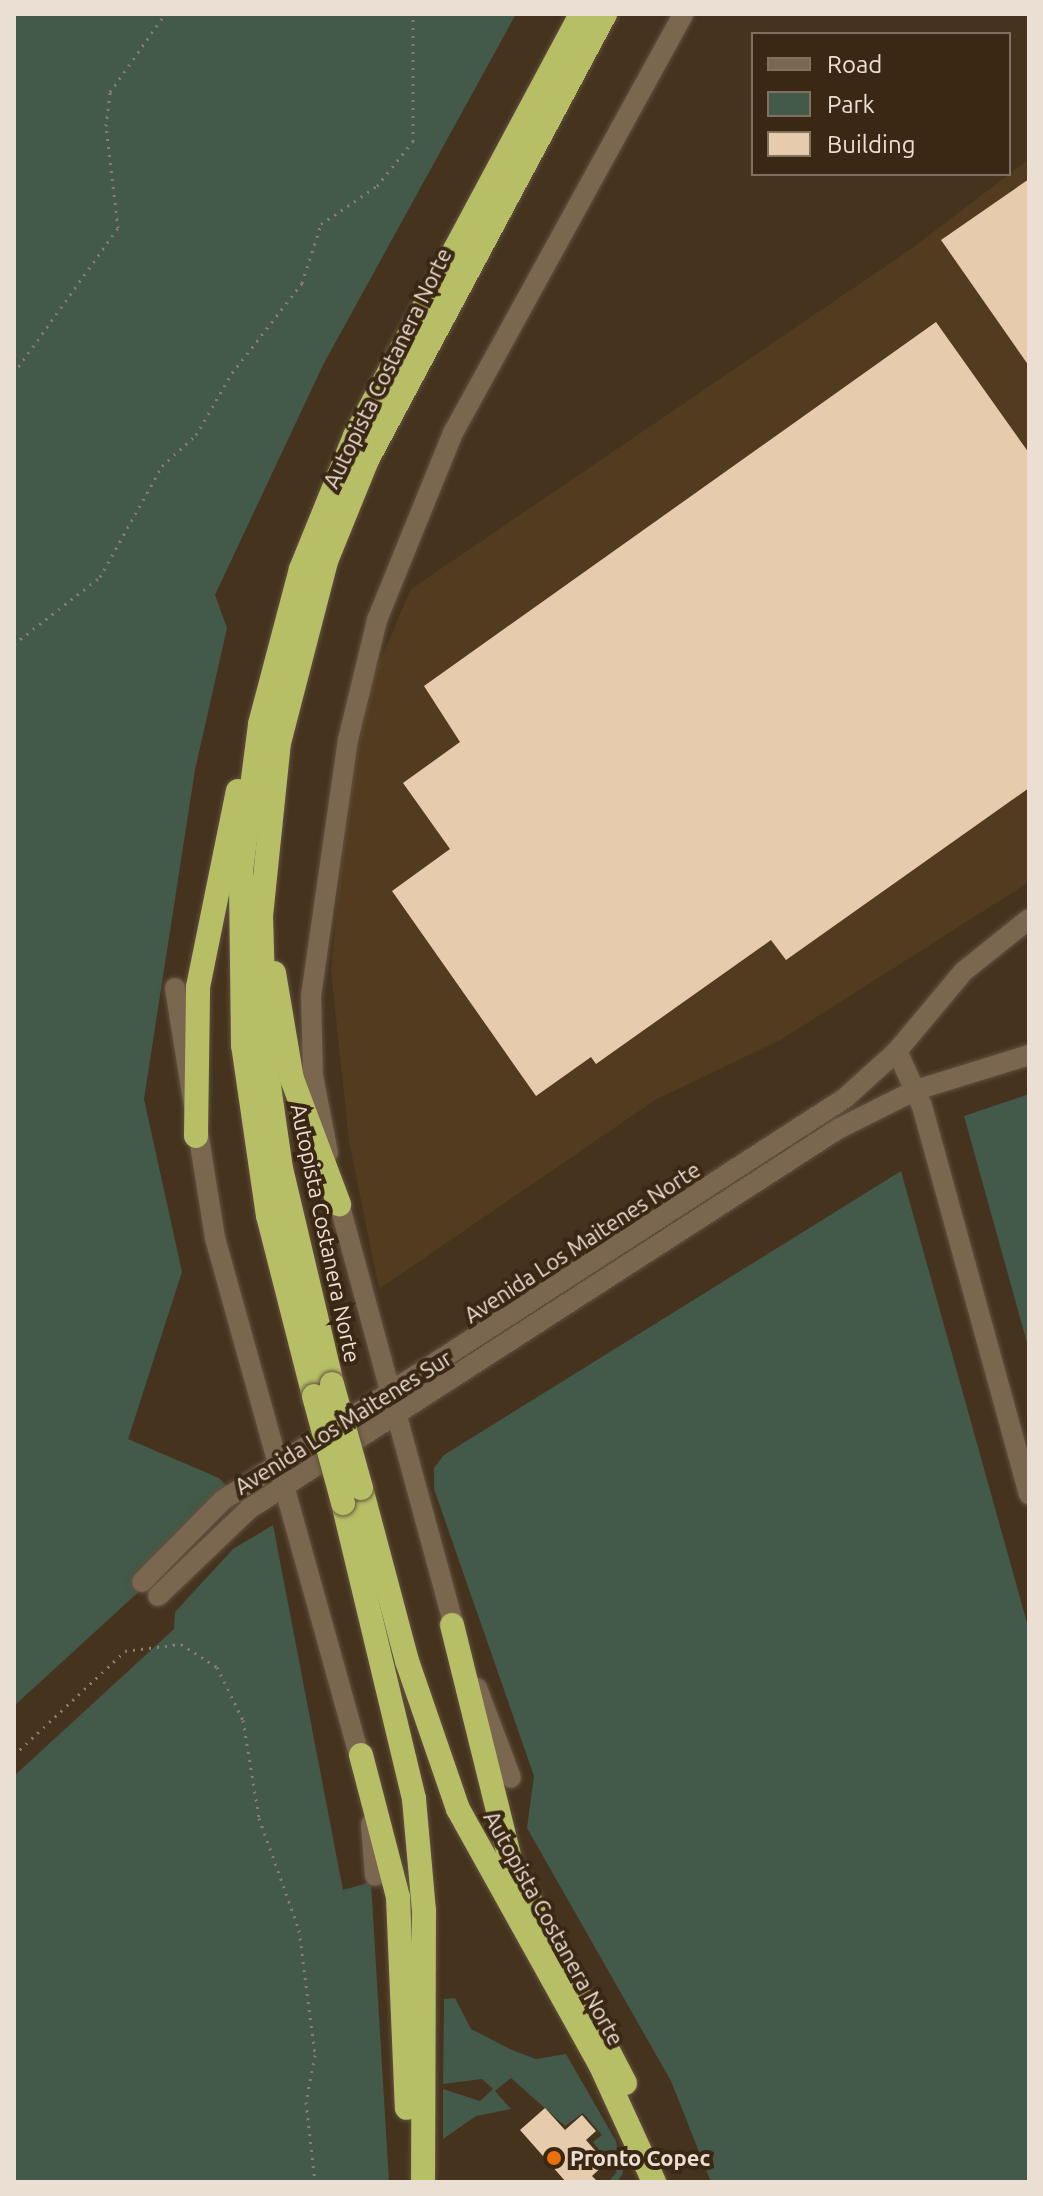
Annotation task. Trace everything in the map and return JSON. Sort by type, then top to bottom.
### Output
[{"type":"highway","name":"Autopista Costanera Norte","points":[[581,14],[355,436],[301,569],[260,724],[241,871],[243,1045],[268,1216],[323,1390],[352,1496],[458,1809],[632,2129],[645,2178]]},
{"type":"highway","name":"Autopista Costanera Norte","points":[[323,1390],[268,1087],[261,916],[269,810],[300,650],[352,494],[421,348],[605,14]]},
{"type":"highway","points":[[196,1136],[193,1045],[203,956],[221,852],[260,724]]},
{"type":"highway","points":[[269,810],[283,1036],[304,1120],[339,1204]]},
{"type":"highway","name":"Autopista Costanera Norte","points":[[352,1496],[414,1799],[424,1910],[423,2177]]},
{"type":"highway","points":[[452,1625],[511,1864],[608,2041],[645,2178]]},
{"type":"highway","points":[[361,1755],[398,1897],[423,2177]]},
{"type":"street","points":[[511,1778],[452,1625],[387,1396],[339,1204],[313,1076],[311,996],[348,740],[377,620],[453,433],[683,14]]},
{"type":"street","name":"Avenida Los Maitenes Norte","points":[[142,1582],[212,1508],[598,1262],[845,1098],[897,1051],[964,971],[1029,919]]},
{"type":"street","points":[[175,988],[196,1136],[215,1238],[361,1755],[375,1876]]},
{"type":"street","points":[[897,1051],[916,1090],[1029,1495]]},
{"type":"street","name":"Avenida Los Maitenes Sur","points":[[158,1596],[222,1529],[838,1129],[916,1090],[1029,1055]]},
{"type":"street","points":[[598,1262],[609,1280]]},
{"type":"path","points":[[14,373],[118,228],[106,126],[110,92],[165,14]]},
{"type":"path","points":[[14,644],[100,577],[162,466],[196,435],[302,283],[321,224],[377,186],[413,141],[413,14]]},
{"type":"path","points":[[14,1755],[125,1651],[181,1644],[217,1667],[243,1720],[259,1818],[299,1930],[315,2055],[306,2102],[315,2182]]},
{"type":"shaded area","points":[[1029,159],[1029,882],[782,1039],[655,1100],[379,1289],[349,1141],[331,971],[347,796],[374,675],[411,589],[911,249],[1007,176],[1011,176]]},
{"type":"green space","points":[[14,14],[516,14],[323,365],[215,595],[227,628],[195,770],[144,1099],[182,1272],[128,1439],[219,1478],[239,1500],[14,1706]]},
{"type":"green space","points":[[1029,1094],[1029,1350],[964,1116]]},
{"type":"green space","points":[[901,1171],[1029,1630],[1029,2182],[711,2182],[671,2081],[527,1828],[534,1776],[434,1489],[434,1468],[444,1455]]},
{"type":"green space","points":[[273,1525],[343,1890],[371,1882],[389,2182],[14,2182],[14,1776],[174,1629],[175,1612],[233,1549]]},
{"type":"green space","points":[[455,1998],[471,2029],[512,2050],[536,2059],[566,2054],[616,2141],[623,2173],[617,2182],[608,2182],[617,2172],[593,2142],[602,2135],[583,2113],[565,2126],[511,2078],[495,2091],[511,2109],[476,2116],[443,2139],[443,2089],[480,2101],[493,2089],[482,2079],[443,2084],[444,1999]]},
{"type":"building","points":[[1029,179],[1029,366],[941,240]]},
{"type":"building","points":[[936,322],[1029,453],[1029,788],[786,960],[771,940],[596,1064],[591,1057],[536,1096],[392,891],[450,849],[403,783],[460,742],[424,686]]},
{"type":"building","points":[[545,2108],[565,2130],[582,2115],[596,2131],[586,2140],[606,2163],[592,2176],[598,2182],[566,2182],[520,2130]]},
{"type":"place","name":"Pronto Copec","points":[[554,2158]]}]
